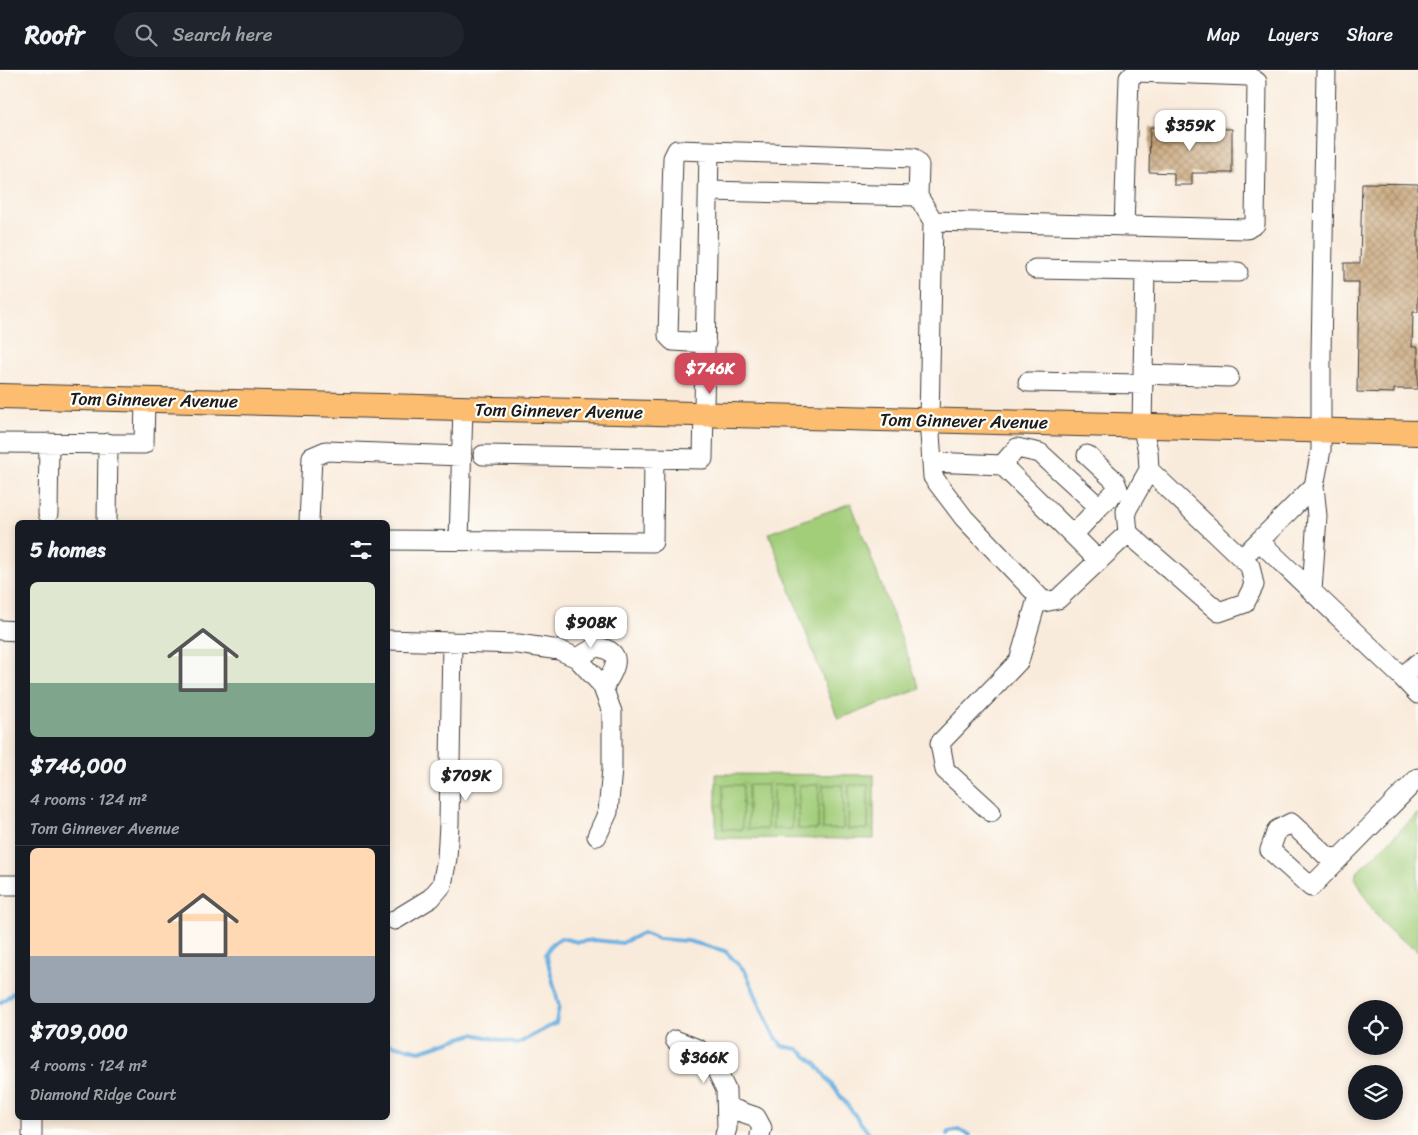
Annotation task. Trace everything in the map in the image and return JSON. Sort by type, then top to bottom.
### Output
[{"type":"main road","name":"Tom Ginnever Avenue","points":[[0,396],[1418,433]]},
{"type":"street","points":[[1312,591],[1324,517],[1314,486],[1321,450],[1321,298],[1326,70]]},
{"type":"street","points":[[933,221],[1124,226],[1247,229],[1255,224],[1258,82],[1249,76],[1137,72],[1129,78],[1124,226]]},
{"type":"street","points":[[706,343],[673,341],[668,336],[673,158],[677,150],[913,158],[919,165],[918,196],[933,221],[929,420],[933,477],[964,518],[1044,602],[1058,599],[1128,534]]},
{"type":"street","points":[[483,455],[703,459],[710,151]]},
{"type":"street","points":[[709,191],[918,196]]},
{"type":"street","points":[[1035,269],[1238,272]]},
{"type":"street","points":[[1145,271],[1142,426],[1148,451],[1148,470],[1126,511],[1128,534],[1219,612],[1245,603],[1254,585],[1250,566],[1148,470]]},
{"type":"street","points":[[1028,382],[1229,377]]},
{"type":"street","points":[[0,443],[144,444],[145,400]]},
{"type":"street","points":[[459,540],[463,408]]},
{"type":"street","points":[[48,514],[49,444]]},
{"type":"street","points":[[107,520],[108,444]]},
{"type":"street","points":[[1002,465],[1018,448],[1040,452],[1099,507]]},
{"type":"street","points":[[309,520],[312,457],[326,451],[462,456]]},
{"type":"street","points":[[1073,535],[1118,489],[1115,481],[1087,455]]},
{"type":"street","points":[[390,540],[653,542],[654,458]]},
{"type":"street","points":[[932,462],[1002,465],[1099,561]]},
{"type":"street","points":[[1242,558],[1314,486]]},
{"type":"street","points":[[1259,541],[1418,694]]},
{"type":"street","points":[[991,812],[945,770],[940,743],[1019,662],[1038,596]]},
{"type":"street","points":[[0,630],[15,631]]},
{"type":"street","points":[[390,640],[518,644],[559,650],[576,658],[603,688],[612,712],[612,768],[608,812],[597,836]]},
{"type":"street","points":[[394,920],[432,898],[442,885],[449,824],[452,642]]},
{"type":"street","points":[[576,658],[596,647],[610,650],[614,654],[616,663],[611,676],[603,688]]},
{"type":"street","points":[[1402,677],[1418,663]]},
{"type":"street","points":[[1340,858],[1328,857],[1291,823],[1277,830],[1270,850],[1311,888],[1418,778]]},
{"type":"street","points":[[0,885],[15,885]]},
{"type":"street","points":[[675,1040],[698,1049],[714,1065],[726,1090],[727,1128],[725,1135]]},
{"type":"street","points":[[727,1107],[756,1117],[762,1128],[760,1135]]},
{"type":"street","points":[[32,1120],[32,1135]]},
{"type":"green space","points":[[851,503],[920,689],[838,719],[769,533]]},
{"type":"green space","points":[[716,774],[874,775],[874,839],[716,838]]},
{"type":"green space","points":[[723,785],[743,785],[742,829],[723,829]]},
{"type":"green space","points":[[748,785],[768,785],[767,829],[748,829]]},
{"type":"green space","points":[[773,785],[793,785],[792,829],[773,829]]},
{"type":"green space","points":[[799,785],[819,785],[818,829],[798,829]]},
{"type":"green space","points":[[823,785],[843,785],[843,829],[823,829]]},
{"type":"green space","points":[[849,785],[868,785],[868,829],[848,829]]},
{"type":"green space","points":[[1418,813],[1418,951],[1395,935],[1377,916],[1355,877],[1358,871]]},
{"type":"building","points":[[1150,127],[1232,129],[1232,173],[1192,173],[1192,185],[1174,185],[1174,173],[1149,172]]},
{"type":"building","points":[[1362,183],[1418,184],[1418,312],[1413,312],[1412,347],[1418,347],[1418,389],[1394,389],[1394,393],[1357,392],[1359,282],[1344,282],[1344,263],[1360,263]]},
{"type":"waterway","points":[[390,1044],[420,1051],[473,1034],[517,1044],[556,1023],[559,1006],[546,954],[552,944],[561,938],[578,942],[594,940],[622,943],[643,933],[658,939],[688,941],[725,951],[745,971],[771,1030],[782,1046],[798,1049],[816,1064],[870,1135]]},
{"type":"waterway","points":[[0,1003],[15,991]]},
{"type":"waterway","points":[[947,1135],[949,1132],[960,1130],[970,1135]]}]
